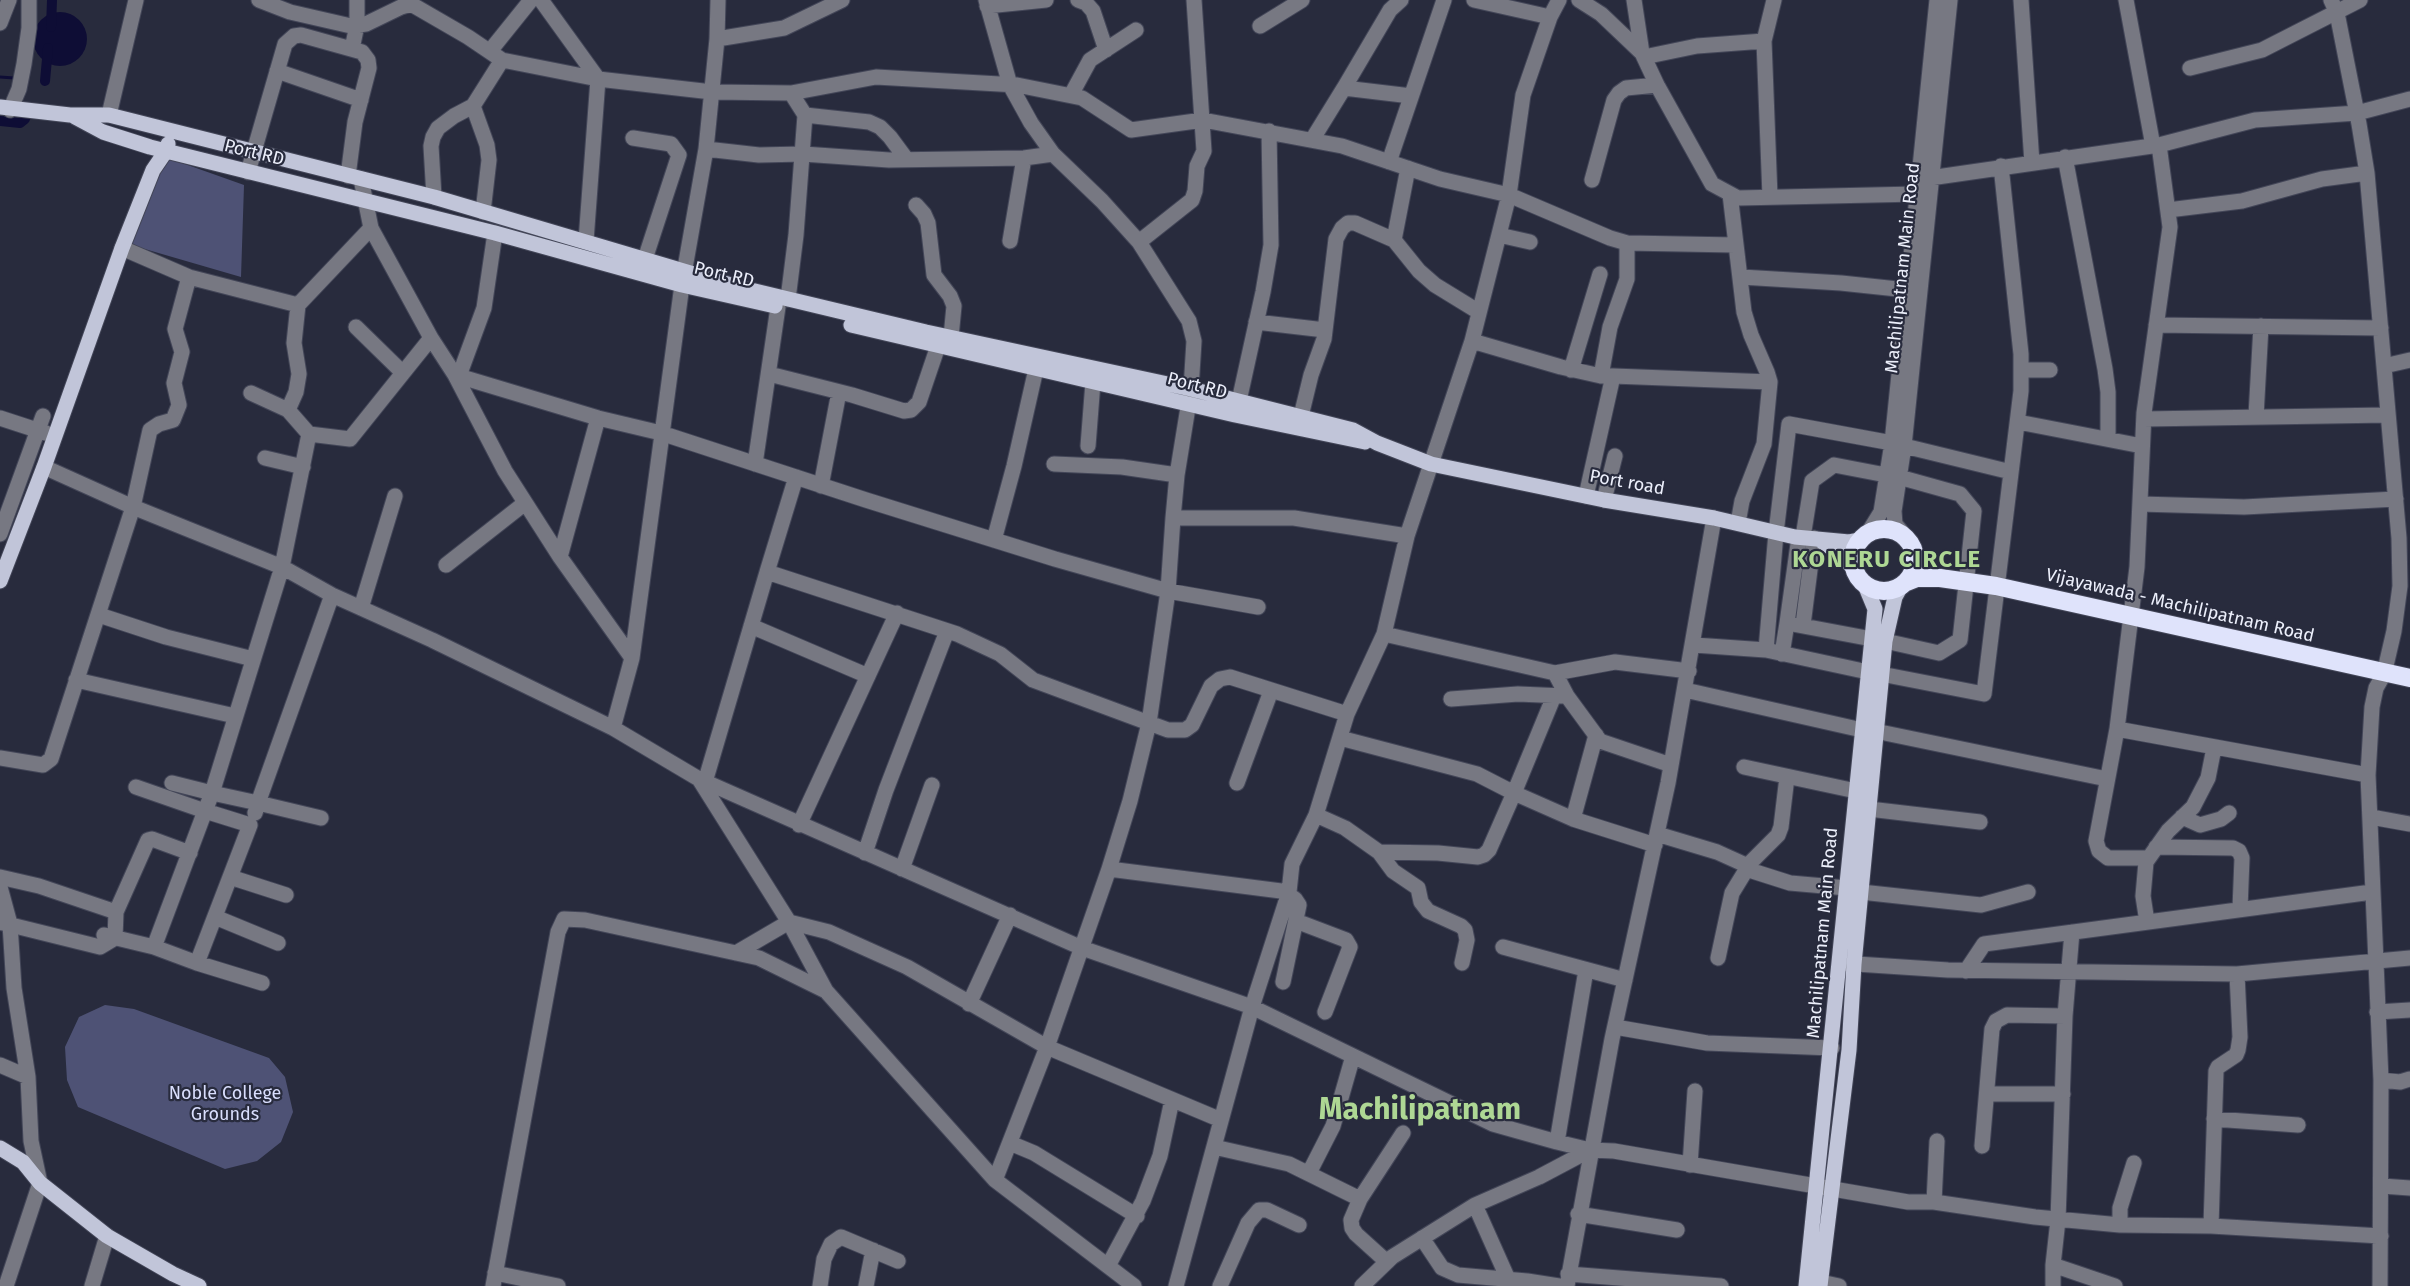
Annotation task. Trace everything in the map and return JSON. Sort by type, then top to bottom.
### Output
[{"type":"highway","points":[[1887,529],[1905,536],[1915,552],[1916,561],[1912,576],[1903,585],[1882,592],[1865,585],[1854,569],[1853,559],[1864,536],[1887,529]]},
{"type":"highway","name":"Vijayawada - Machilipatnam Road","points":[[1916,561],[1920,568],[1940,578]]},
{"type":"highway","name":"Vijayawada - Machilipatnam Road","points":[[1903,585],[1917,578],[1940,578],[1996,586],[2410,678]]},
{"type":"main road","points":[[5,108],[70,115],[109,115],[434,197],[645,259],[683,278]]},
{"type":"main road","name":"Port RD","points":[[70,115],[103,132],[150,147],[248,172],[945,342],[1036,369],[1093,382],[1190,396],[1342,438],[1377,443]]},
{"type":"main road","points":[[153,170],[150,147],[155,128]]},
{"type":"main road","points":[[0,581],[44,467],[122,248],[153,170],[166,151],[171,132]]},
{"type":"main road","points":[[945,342],[1190,396],[1239,401],[1353,430],[1377,443]]},
{"type":"main road","name":"Port road","points":[[1377,443],[1431,464],[1604,500],[1714,518],[1776,533],[1849,542],[1864,536]]},
{"type":"main road","name":"Port road","points":[[1808,538],[1842,555],[1854,569]]},
{"type":"main road","name":"Machilipatnam Main Road","points":[[1865,585],[1875,609],[1879,640]]},
{"type":"main road","name":"Machilipatnam Main Road","points":[[1854,890],[1869,809],[1869,730],[1879,640],[1895,597],[1903,585]]},
{"type":"main road","name":"Machilipatnam Main Road","points":[[1816,1284],[1825,1188],[1832,1048],[1847,964],[1854,890],[1856,791],[1869,730]]},
{"type":"main road","name":"Machilipatnam Main Road","points":[[1825,1188],[1849,1050],[1847,964]]},
{"type":"main road","points":[[0,1148],[23,1162],[40,1183],[107,1236],[173,1274],[199,1286]]},
{"type":"street","points":[[0,23],[9,0]]},
{"type":"street","points":[[5,108],[23,73],[29,28],[29,0]]},
{"type":"street","points":[[109,115],[136,0]]},
{"type":"street","points":[[258,0],[297,7],[329,22],[357,25],[366,24],[412,2],[496,56],[598,79],[712,92],[791,93],[876,77],[1010,85],[1071,95],[1082,98],[1131,130],[1203,120],[1342,146],[1440,178],[1509,195],[1627,243],[1735,245]]},
{"type":"street","points":[[352,49],[357,25],[357,0]]},
{"type":"street","points":[[434,197],[431,146],[433,137],[438,128],[473,106],[496,56],[531,0]]},
{"type":"street","points":[[541,0],[598,79],[586,241]]},
{"type":"street","points":[[613,728],[632,658],[683,278],[706,149],[717,39],[718,0]]},
{"type":"street","points":[[717,39],[784,28],[842,0]]},
{"type":"street","points":[[995,1180],[1047,1047],[1109,869],[1130,801],[1149,723],[1168,591],[1177,475],[1190,396],[1194,341],[1189,321],[1139,242],[1102,201],[1053,154],[1031,123],[1010,85],[986,3],[1046,0]]},
{"type":"street","points":[[1078,0],[1086,3],[1094,11],[1106,50]]},
{"type":"street","points":[[1139,242],[1185,206],[1194,196],[1197,166],[1204,151],[1194,0]]},
{"type":"street","points":[[1260,26],[1302,0]]},
{"type":"street","points":[[1312,140],[1390,10],[1401,0]]},
{"type":"street","points":[[1389,162],[1444,0]]},
{"type":"street","points":[[1474,0],[1550,17]]},
{"type":"street","points":[[1176,1286],[1252,1007],[1288,893],[1292,864],[1316,815],[1347,714],[1384,634],[1407,536],[1472,341],[1509,195],[1523,95],[1558,0]]},
{"type":"street","points":[[1579,0],[1601,14],[1643,55]]},
{"type":"street","points":[[1634,0],[1643,55],[1657,85],[1712,184],[1738,198],[1922,184],[2001,166],[2156,146],[2255,120],[2357,113],[2410,99]]},
{"type":"street","points":[[1770,197],[1764,41],[1774,0]]},
{"type":"street","name":"Machilipatnam Main Road","points":[[1864,536],[1881,512],[1893,476],[1898,445],[1937,0]]},
{"type":"street","name":"Machilipatnam Main Road","points":[[1898,445],[1907,290],[1950,0]]},
{"type":"street","points":[[2021,0],[2032,163]]},
{"type":"street","points":[[2126,0],[2170,227],[2144,419],[2137,567],[2131,617],[2117,729],[2096,841],[2099,851],[2108,858],[2233,848],[2239,850],[2242,858],[2240,909]]},
{"type":"street","points":[[2190,68],[2262,50],[2334,7],[2360,0]]},
{"type":"street","points":[[2334,7],[2357,113],[2367,173],[2387,415],[2405,537],[2394,631],[2384,674],[2376,688],[2372,707],[2368,775],[2374,962],[2381,1080],[2380,1286]]},
{"type":"street","points":[[1071,95],[1090,60],[1136,30]]},
{"type":"street","points":[[248,172],[285,44],[294,36],[301,35],[362,52],[368,60],[369,68],[360,100],[354,177],[366,201],[371,228],[430,338],[457,376],[505,471],[560,557],[632,658]]},
{"type":"street","points":[[1643,55],[1697,46],[1764,41]]},
{"type":"street","points":[[277,71],[360,100]]},
{"type":"street","points":[[1592,180],[1614,100],[1618,93],[1626,88],[1657,85]]},
{"type":"street","points":[[1344,88],[1411,96]]},
{"type":"street","points":[[755,464],[783,303],[803,154],[805,115],[791,93]]},
{"type":"street","points":[[473,106],[487,145],[489,160],[483,212]]},
{"type":"street","points":[[805,115],[869,122],[890,137],[907,160]]},
{"type":"street","points":[[1239,401],[1271,245],[1269,131]]},
{"type":"street","points":[[633,138],[671,144],[679,155],[645,259]]},
{"type":"street","points":[[706,149],[759,154],[907,160],[1024,158],[1053,154]]},
{"type":"street","points":[[2065,157],[2105,369],[2108,439]]},
{"type":"street","points":[[1010,241],[1024,158]]},
{"type":"street","points":[[1694,645],[1766,650],[1984,694],[2018,422],[2021,370],[2001,166]]},
{"type":"street","points":[[1394,240],[1408,168]]},
{"type":"street","points":[[2168,210],[2241,201],[2322,179],[2367,173]]},
{"type":"street","points":[[1730,194],[1744,312],[1750,335],[1770,382],[1764,444],[1742,501],[1738,523]]},
{"type":"street","points":[[769,374],[904,411],[911,410],[919,402],[945,342],[954,306],[950,296],[934,275],[928,223],[916,205]]},
{"type":"street","points":[[1301,416],[1325,330],[1336,239],[1348,223],[1355,223],[1394,240],[1419,271],[1435,285],[1479,312]]},
{"type":"street","points":[[288,410],[296,393],[299,374],[294,343],[298,305],[371,228]]},
{"type":"street","points":[[457,376],[484,308],[495,233]]},
{"type":"street","points":[[1499,235],[1530,242]]},
{"type":"street","points":[[1586,496],[1607,376],[1610,327],[1627,279],[1627,243]]},
{"type":"street","points":[[122,248],[189,277],[298,305]]},
{"type":"street","points":[[1571,370],[1600,274]]},
{"type":"street","points":[[0,758],[43,765],[51,759],[133,507],[150,430],[159,424],[173,420],[179,405],[174,383],[182,352],[176,329],[189,277]]},
{"type":"street","points":[[1741,277],[1841,283],[1907,290]]},
{"type":"street","points":[[1256,322],[1325,330]]},
{"type":"street","points":[[2156,325],[2381,328]]},
{"type":"street","points":[[2256,416],[2261,326]]},
{"type":"street","points":[[356,327],[402,372]]},
{"type":"street","points":[[250,393],[288,410],[309,434],[350,439],[430,338]]},
{"type":"street","points":[[1472,341],[1571,370],[1607,376],[1770,382]]},
{"type":"street","points":[[2384,366],[2410,360]]},
{"type":"street","points":[[994,540],[1036,369]]},
{"type":"street","points":[[2021,370],[2050,370]]},
{"type":"street","points":[[457,376],[598,418],[661,433],[994,540],[1168,591],[1258,607]]},
{"type":"street","points":[[1088,446],[1093,382]]},
{"type":"street","points":[[821,486],[839,392]]},
{"type":"street","points":[[2144,419],[2387,415]]},
{"type":"street","points":[[0,418],[41,423],[55,436]]},
{"type":"street","points":[[560,557],[598,418]]},
{"type":"street","points":[[2018,422],[2142,446]]},
{"type":"street","points":[[0,534],[41,423]]},
{"type":"street","points":[[1766,650],[1776,533],[1790,424],[1898,445],[2011,472]]},
{"type":"street","points":[[154,947],[212,793],[282,567],[309,434]]},
{"type":"street","points":[[1604,500],[1614,456]]},
{"type":"street","points":[[265,458],[303,467]]},
{"type":"street","points":[[1054,464],[1122,467],[1177,475]]},
{"type":"street","points":[[1782,654],[1795,624],[1808,538],[1812,481],[1834,465],[1893,476],[1960,494],[1974,511],[1960,640],[1938,653],[1795,624]]},
{"type":"street","points":[[44,467],[133,507],[282,567],[332,595],[432,640],[613,728],[702,780],[799,825],[1082,948],[1252,1007],[1493,1124],[1590,1150],[1614,1151],[1908,1202],[1934,1202],[2058,1220],[2120,1226],[2211,1226],[2381,1236]]},
{"type":"street","name":"Machilipatnam Main Road","points":[[1893,476],[1895,524],[1905,536]]},
{"type":"street","points":[[796,477],[702,780],[789,922],[826,991],[995,1180],[1134,1286]]},
{"type":"street","points":[[361,608],[395,496]]},
{"type":"street","points":[[2140,504],[2244,507],[2401,502]]},
{"type":"street","points":[[446,565],[525,503]]},
{"type":"street","points":[[1173,518],[1294,518],[1407,536]]},
{"type":"street","points":[[1565,1282],[1615,1027],[1671,765],[1694,645],[1714,518]]},
{"type":"street","points":[[767,572],[947,631],[993,650],[1033,680],[1168,730],[1185,730],[1192,725],[1211,686],[1220,679],[1230,677],[1347,714]]},
{"type":"street","points":[[197,963],[258,804],[332,595]]},
{"type":"street","points":[[799,825],[897,613]]},
{"type":"street","points":[[99,615],[166,637],[253,659]]},
{"type":"street","points":[[751,626],[868,676]]},
{"type":"street","points":[[865,854],[886,790],[947,631]]},
{"type":"street","points":[[1384,634],[1555,673],[1615,662],[1689,670]]},
{"type":"street","points":[[1555,673],[1561,696],[1600,741],[1671,765]]},
{"type":"street","points":[[76,680],[235,716]]},
{"type":"street","points":[[1685,690],[2107,779]]},
{"type":"street","points":[[1237,783],[1271,691]]},
{"type":"street","points":[[1451,699],[1518,694],[1561,696]]},
{"type":"street","points":[[1379,852],[1438,853],[1470,857],[1484,855],[1489,850],[1561,696]]},
{"type":"street","points":[[2117,729],[2368,775]]},
{"type":"street","points":[[1573,819],[1596,735]]},
{"type":"street","points":[[1340,738],[1477,774],[1573,819],[1656,840],[1701,847],[1747,868],[1790,883],[1981,905],[2028,892]]},
{"type":"street","points":[[2147,922],[2143,896],[2146,862],[2168,831],[2193,807],[2208,778],[2214,748]]},
{"type":"street","points":[[1744,767],[1856,791]]},
{"type":"street","points":[[1718,958],[1732,893],[1761,850],[1778,835],[1787,777]]},
{"type":"street","points":[[172,783],[321,818]]},
{"type":"street","points":[[902,869],[932,785]]},
{"type":"street","points":[[136,787],[250,825]]},
{"type":"street","points":[[1869,809],[1980,822]]},
{"type":"street","points":[[2182,818],[2200,825],[2221,819],[2229,813]]},
{"type":"street","points":[[1316,815],[1345,828],[1379,852],[1393,871],[1418,888],[1421,902],[1428,911],[1465,930],[1467,940],[1462,963]]},
{"type":"street","points":[[2370,817],[2410,824]]},
{"type":"street","points":[[5,923],[100,947],[110,936],[116,912],[148,840],[152,839],[190,853]]},
{"type":"street","points":[[1109,869],[1288,893],[1299,905],[1283,982]]},
{"type":"street","points":[[0,877],[39,886],[116,912]]},
{"type":"street","points":[[230,877],[286,895]]},
{"type":"street","points":[[0,887],[5,923],[7,986],[28,1077],[31,1141],[40,1183],[6,1286]]},
{"type":"street","points":[[1966,971],[1984,944],[2372,892]]},
{"type":"street","points":[[969,1004],[1010,915]]},
{"type":"street","points":[[215,917],[278,943]]},
{"type":"street","points":[[558,1286],[494,1280],[558,932],[564,919],[585,920],[759,958],[826,991]]},
{"type":"street","points":[[1296,921],[1346,940],[1350,947],[1325,1012]]},
{"type":"street","points":[[736,953],[789,922],[830,932],[907,968],[1047,1047],[1221,1120]]},
{"type":"street","points":[[2053,1286],[2058,1220],[2065,1016],[2072,932]]},
{"type":"street","points":[[110,936],[154,947],[262,983]]},
{"type":"street","points":[[1503,947],[1625,980]]},
{"type":"street","points":[[1847,964],[1966,971],[2237,974],[2410,958]]},
{"type":"street","points":[[1557,1142],[1586,970]]},
{"type":"street","points":[[2211,1226],[2216,1071],[2218,1067],[2236,1055],[2238,1050],[2240,1037],[2237,974]]},
{"type":"street","points":[[2377,1012],[2410,1010]]},
{"type":"street","points":[[1982,1146],[1992,1029],[1996,1021],[2007,1015],[2065,1016]]},
{"type":"street","points":[[1615,1027],[1707,1043],[1832,1048]]},
{"type":"street","points":[[1309,1173],[1333,1126],[1353,1056]]},
{"type":"street","points":[[0,1065],[28,1077]]},
{"type":"street","points":[[2381,1080],[2400,1082],[2410,1079]]},
{"type":"street","points":[[1690,1165],[1695,1091]]},
{"type":"street","points":[[1987,1094],[2063,1094]]},
{"type":"street","points":[[1108,1266],[1137,1215],[1160,1156],[1172,1100]]},
{"type":"street","points":[[2214,1119],[2298,1125]]},
{"type":"street","points":[[1387,1262],[1352,1228],[1351,1220],[1360,1199],[1403,1133]]},
{"type":"street","points":[[1934,1202],[1937,1141]]},
{"type":"street","points":[[1010,1143],[1034,1154],[1137,1215]]},
{"type":"street","points":[[1215,1147],[1278,1161],[1309,1173],[1360,1199]]},
{"type":"street","points":[[1362,1286],[1387,1262],[1475,1205],[1539,1177],[1590,1150]]},
{"type":"street","points":[[2120,1226],[2120,1208],[2134,1163]]},
{"type":"street","points":[[2382,1186],[2410,1188]]},
{"type":"street","points":[[1475,1205],[1508,1279]]},
{"type":"street","points":[[1220,1286],[1248,1223],[1259,1210],[1266,1210],[1299,1226]]},
{"type":"street","points":[[1578,1214],[1677,1230]]},
{"type":"street","points":[[92,1286],[107,1236]]},
{"type":"street","points":[[820,1286],[824,1259],[835,1240],[841,1237],[898,1261]]},
{"type":"street","points":[[1422,1238],[1442,1268],[1458,1275],[1565,1282],[1720,1286]]},
{"type":"street","points":[[866,1286],[873,1250]]},
{"type":"street","points":[[2053,1265],[2106,1284]]},
{"type":"street","points":[[1816,1284],[1839,1286]]},
{"type":"green space","points":[[168,158],[244,185],[241,277],[131,245],[160,168]]},
{"type":"green space","name":"Noble College Grounds","points":[[105,1005],[134,1009],[269,1058],[285,1077],[293,1112],[281,1142],[257,1161],[225,1169],[78,1107],[67,1080],[65,1047],[79,1017]]},
{"type":"shaded area","points":[[60,12],[70,14],[79,20],[85,29],[87,39],[85,49],[79,58],[70,64],[60,66],[50,64],[41,58],[35,49],[33,39],[35,29],[41,20],[50,14]]},
{"type":"waterway","points":[[51,27],[52,0]]},
{"type":"waterway","points":[[45,81],[48,48]]},
{"type":"waterway","points":[[0,77],[14,78]]},
{"type":"waterway","points":[[0,121],[20,123],[25,119]]},
{"type":"district","name":"KONERU CIRCLE","points":[[1887,560]]},
{"type":"district","name":"Machilipatnam","points":[[1420,1111]]}]
